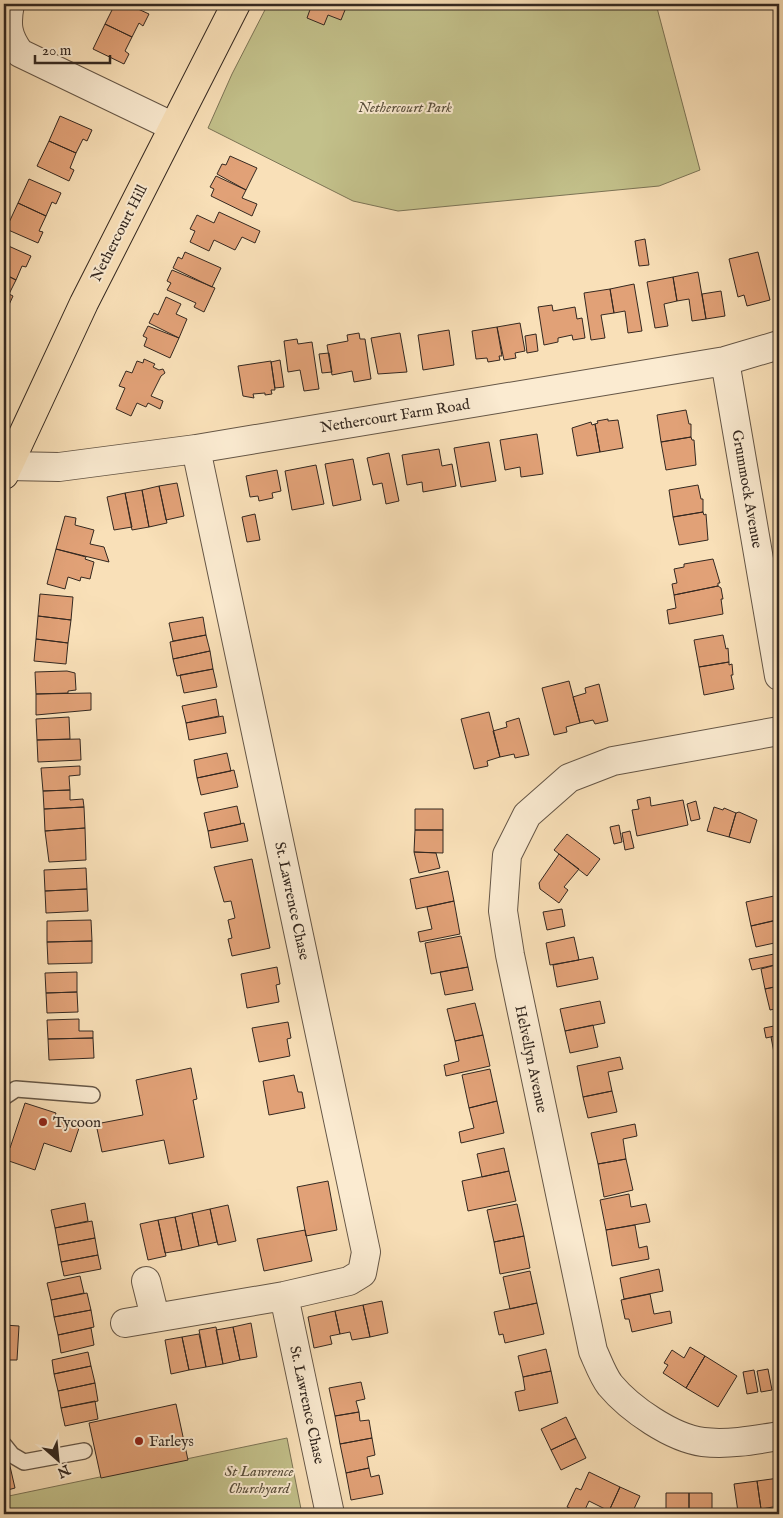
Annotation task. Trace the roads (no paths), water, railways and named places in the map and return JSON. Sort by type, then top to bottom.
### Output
[{"type":"main road","name":"Nethercourt Hill","points":[[6,471],[84,303],[172,126],[236,4]]},
{"type":"street","points":[[10,4],[8,18],[10,40],[20,52],[172,126]]},
{"type":"street","name":"Nethercourt Farm Road","points":[[6,471],[59,467],[196,449],[725,361],[779,345]]},
{"type":"street","name":"Grummock Avenue","points":[[725,361],[779,676]]},
{"type":"street","name":"St. Lawrence Chase","points":[[125,1323],[284,1296],[349,1281],[362,1273],[366,1252],[196,449]]},
{"type":"street","name":"Helvellyn Avenue","points":[[779,731],[613,761],[569,778],[527,815],[507,855],[503,911],[510,955],[593,1351],[609,1384],[635,1410],[673,1432],[702,1442],[744,1441],[779,1436]]},
{"type":"street","points":[[146,1281],[155,1317]]},
{"type":"street","name":"St. Lawrence Chase","points":[[284,1296],[330,1514]]},
{"type":"lane","points":[[4,1097],[16,1089],[92,1095]]},
{"type":"lane","points":[[4,1445],[12,1455],[24,1462],[84,1451]]},
{"type":"place","name":"Tycoon","points":[[43,1122]]},
{"type":"place","name":"Farleys","points":[[139,1441]]},
{"type":"park label","name":"Nethercourt Park","points":[[405,107]]},
{"type":"park label","name":"St Lawrence Churchyard","points":[[259,1480]]}]
